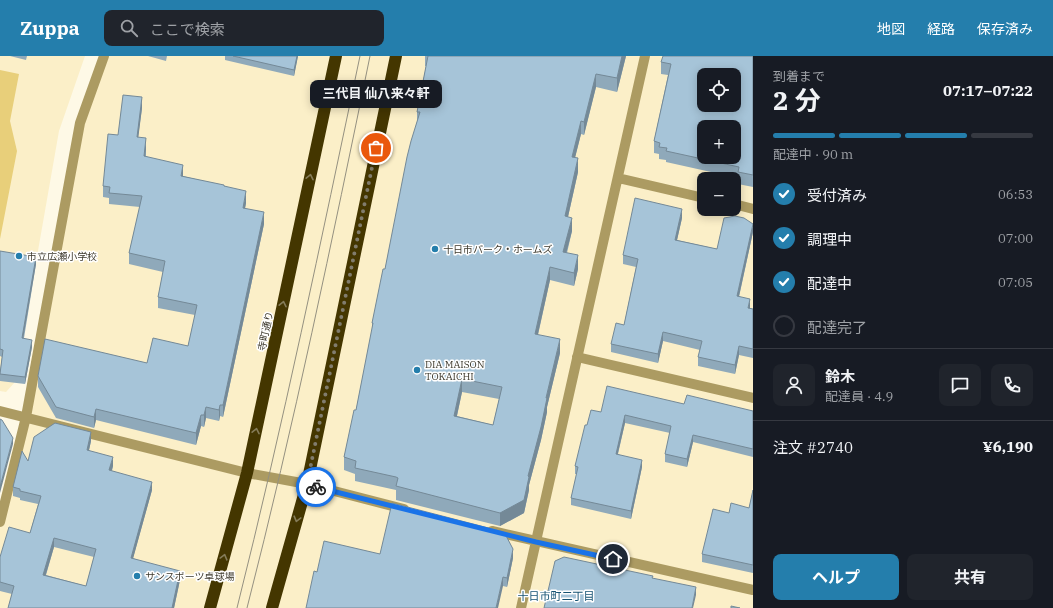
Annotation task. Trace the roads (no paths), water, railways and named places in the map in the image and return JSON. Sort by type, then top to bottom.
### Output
[{"type":"highway","name":"寺町通り","points":[[210,608],[247,473],[336,56]]},
{"type":"highway","points":[[272,608],[307,484],[396,56]]},
{"type":"street","points":[[0,522],[26,418],[77,136],[80,123],[104,56]]},
{"type":"street","points":[[520,608],[645,56]]},
{"type":"street","points":[[618,178],[697,196]]},
{"type":"street","points":[[741,206],[753,209]]},
{"type":"street","points":[[577,357],[753,398]]},
{"type":"street","points":[[0,411],[247,473],[307,484],[415,511]]},
{"type":"street","points":[[483,528],[536,542],[753,590]]},
{"type":"tram line","points":[[237,608],[286,402],[360,56]]},
{"type":"tram line","points":[[247,608],[297,402],[370,56]]},
{"type":"place","name":"三代目 仙八来々軒","points":[[376,148]]},
{"type":"place","name":"十日市パーク・ホームズ","points":[[435,249]]},
{"type":"place","name":"市立広瀬小学校","points":[[19,256]]},
{"type":"place","name":"DIA MAISON TOKAICHI","points":[[417,370]]},
{"type":"place","name":"サンスポーツ卓球場","points":[[137,576]]},
{"type":"district","name":"十日市町二丁目","points":[[556,596]]}]
